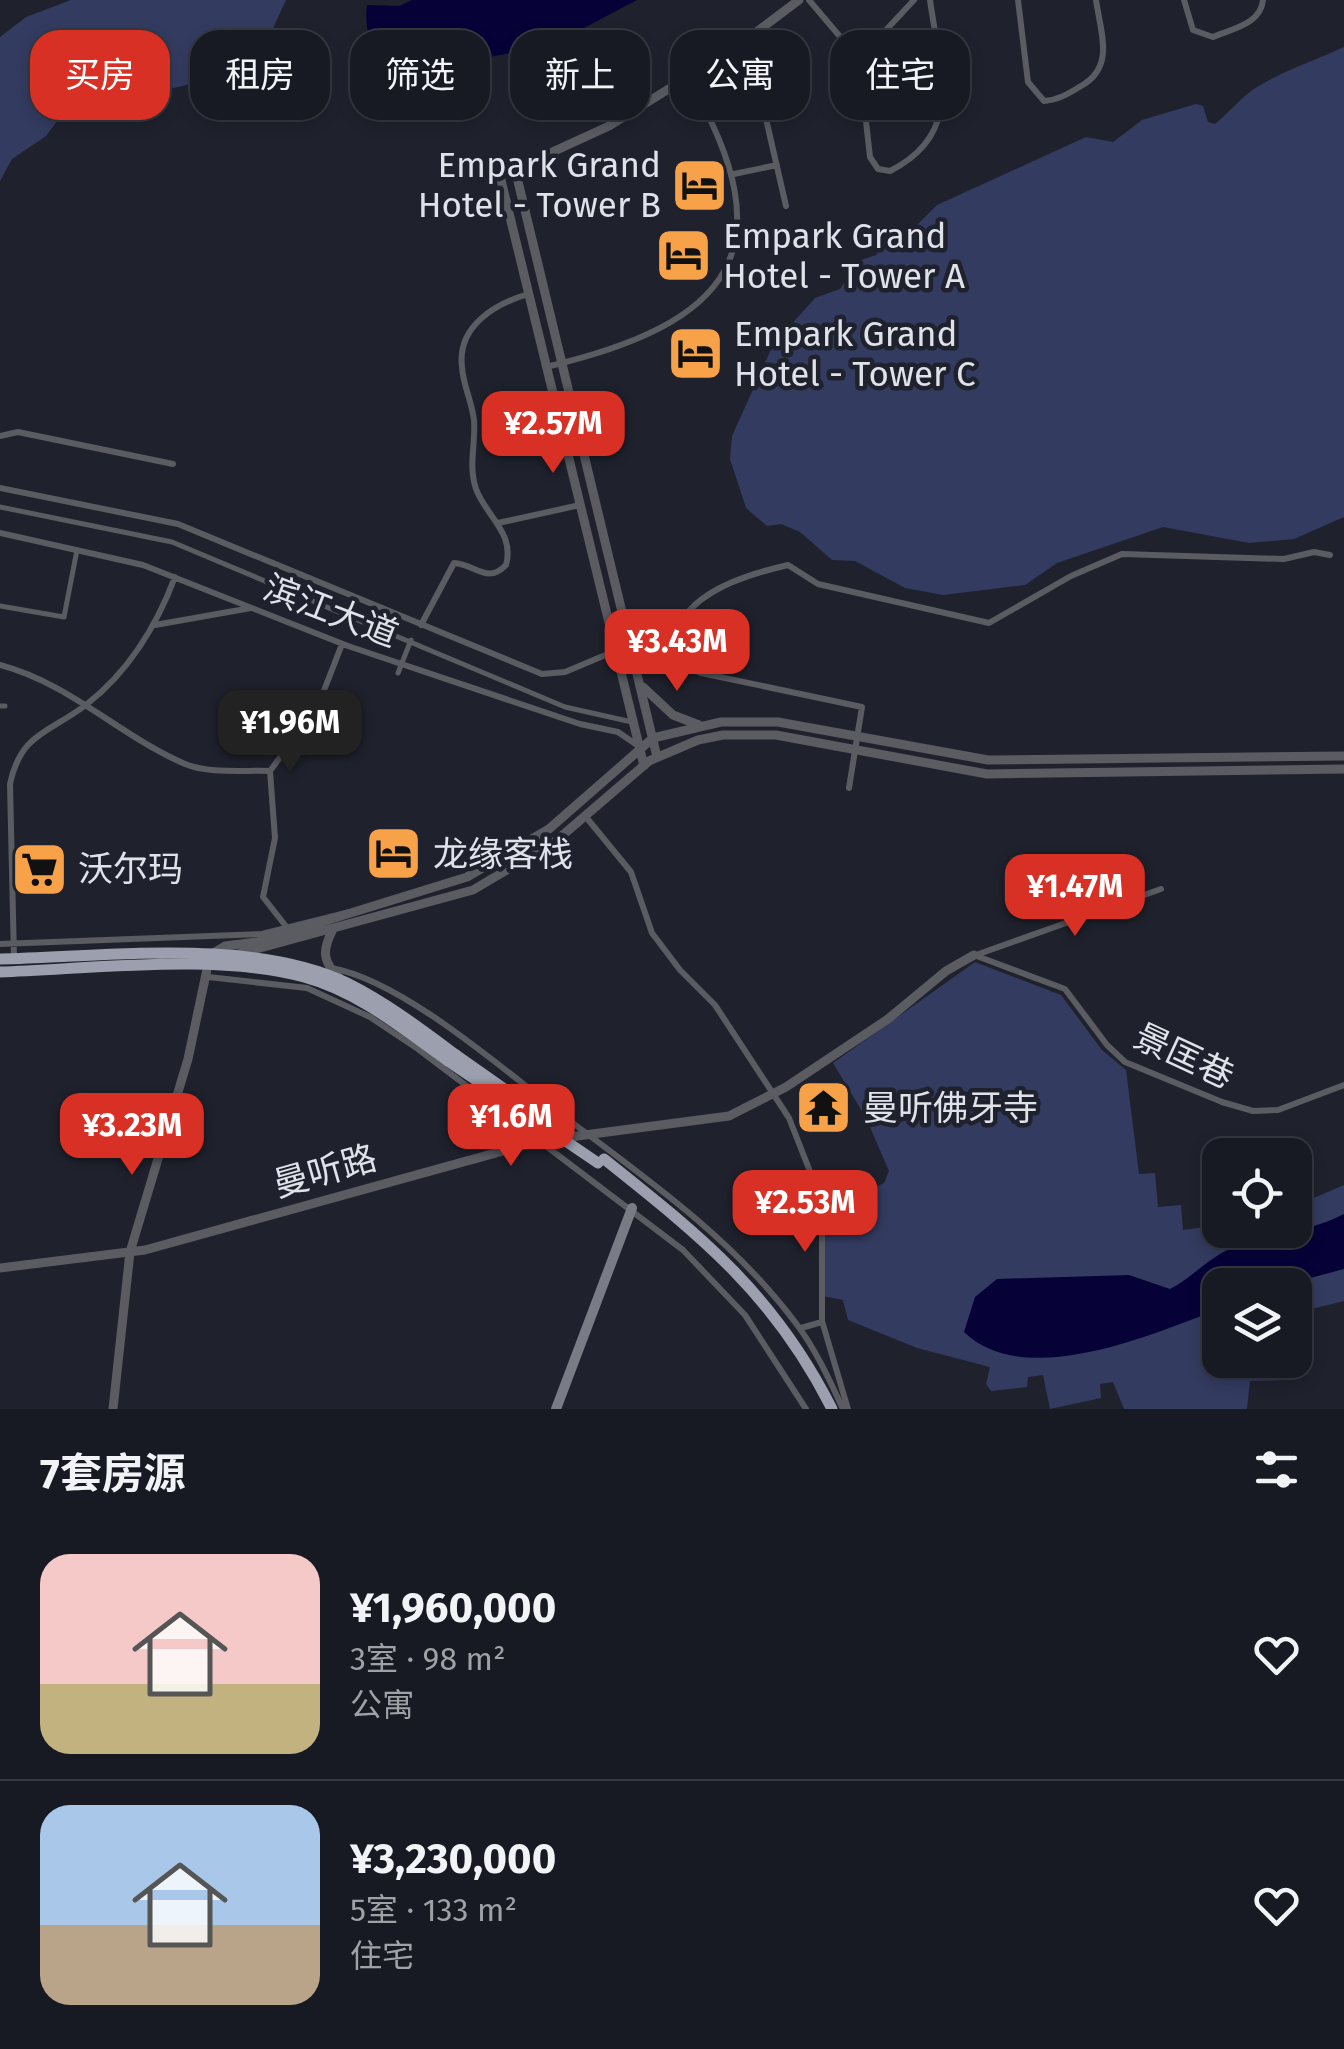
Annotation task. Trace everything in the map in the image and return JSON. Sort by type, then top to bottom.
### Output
[{"type":"highway","points":[[0,960],[118,957],[264,970],[303,976],[346,993],[452,1058],[704,1239],[764,1300],[803,1352],[828,1409]]},
{"type":"highway","points":[[0,972],[209,966],[231,957],[305,968],[345,982],[395,1010],[452,1058]]},
{"type":"main road","points":[[556,1409],[632,1208]]},
{"type":"street","points":[[756,30],[799,0]]},
{"type":"street","points":[[809,0],[834,30]]},
{"type":"street","points":[[817,10],[827,0]]},
{"type":"street","points":[[886,30],[914,0]]},
{"type":"street","points":[[930,0],[934,30]]},
{"type":"street","points":[[1018,0],[1028,82],[1044,101],[1056,100],[1084,85],[1103,67],[1096,0]]},
{"type":"street","points":[[1184,0],[1193,30],[1213,37],[1254,19],[1262,11],[1263,0]]},
{"type":"street","points":[[644,766],[500,176],[609,126],[670,89]]},
{"type":"street","points":[[546,367],[649,337],[682,318],[706,295],[735,245],[740,212],[734,174],[713,120]]},
{"type":"street","points":[[766,120],[786,206]]},
{"type":"street","points":[[866,120],[870,158],[878,168],[890,172],[934,137],[940,120]]},
{"type":"street","points":[[734,174],[776,165]]},
{"type":"street","points":[[516,169],[657,757]]},
{"type":"street","points":[[422,625],[454,563],[482,574],[493,574],[506,565],[507,544],[477,490],[472,472],[474,416],[461,365],[468,335],[491,309],[528,294]]},
{"type":"street","points":[[0,436],[18,432],[173,464]]},
{"type":"street","name":"滨江大道","points":[[0,488],[178,524],[542,674],[565,672],[615,651]]},
{"type":"street","points":[[497,523],[580,505]]},
{"type":"street","points":[[0,507],[172,542],[564,707],[632,722]]},
{"type":"street","name":"滨江大道","points":[[0,533],[143,564],[342,644],[580,724],[618,732],[640,748]]},
{"type":"street","points":[[0,606],[64,617],[77,550]]},
{"type":"street","points":[[849,788],[862,707],[850,701],[701,673],[676,661],[673,646],[680,621],[700,600],[724,586],[788,565],[818,584],[989,623],[1071,576],[1122,554],[1284,559],[1314,552],[1330,555]]},
{"type":"street","points":[[14,959],[10,784],[14,766],[24,745],[87,704],[123,668],[154,625],[175,577]]},
{"type":"street","points":[[154,625],[251,608]]},
{"type":"street","points":[[398,673],[410,640]]},
{"type":"street","points":[[286,926],[262,897],[275,838],[270,771],[318,706],[342,644]]},
{"type":"street","points":[[0,665],[26,672],[87,704],[185,764],[270,771]]},
{"type":"street","points":[[638,681],[659,705],[702,726]]},
{"type":"street","points":[[113,1409],[130,1252],[209,966],[225,946],[256,942],[468,877],[526,846],[653,738],[702,726],[748,720],[988,760],[1344,756]]},
{"type":"street","points":[[231,957],[397,913],[489,881],[533,857],[657,757],[698,740],[748,733],[986,774],[1344,770]]},
{"type":"street","points":[[586,817],[631,872],[652,933],[680,970],[715,1005],[776,1093],[822,1202],[822,1322],[845,1409]]},
{"type":"street","points":[[974,955],[1162,889]]},
{"type":"street","points":[[394,900],[397,913]]},
{"type":"street","points":[[0,944],[262,934],[341,910],[351,912]]},
{"type":"street","points":[[333,929],[324,946],[328,967],[345,982]]},
{"type":"street","points":[[118,940],[118,957]]},
{"type":"street","name":"曼听路","points":[[0,1268],[130,1252],[539,1142],[729,1116],[776,1093],[888,1019],[946,971],[974,955]]},
{"type":"street","name":"景匡巷","points":[[974,955],[1064,989],[1107,1046],[1125,1062],[1222,1102],[1253,1110],[1278,1110],[1344,1085]]},
{"type":"street","points":[[209,966],[286,982],[333,998],[418,1049],[683,1250],[746,1314],[806,1409]]},
{"type":"street","points":[[328,967],[345,970],[411,1006],[502,1066],[710,1230],[798,1327],[845,1409]]},
{"type":"street","points":[[798,1327],[816,1328],[822,1322]]},
{"type":"shaded area","points":[[71,0],[286,0],[273,30],[190,30],[190,84],[174,88],[170,88],[170,30],[30,30],[30,120],[58,120],[46,136],[12,159],[0,181],[0,37],[26,17]]},
{"type":"shaded area","points":[[412,0],[637,0],[580,30],[510,30],[510,53],[490,57],[490,30],[368,30],[367,5],[399,6]]},
{"type":"shaded area","points":[[1344,47],[1344,517],[1294,539],[1249,543],[1163,527],[1057,563],[1025,585],[943,595],[905,588],[855,561],[832,560],[800,532],[781,524],[767,526],[746,508],[730,459],[732,436],[773,345],[815,298],[840,289],[859,261],[876,255],[890,236],[916,226],[937,205],[1086,137],[1113,142],[1142,120],[1196,104],[1203,106],[1208,122],[1215,124],[1257,87]]},
{"type":"shaded area","points":[[975,962],[1061,995],[1102,1050],[1126,1070],[1139,1174],[1155,1173],[1158,1207],[1181,1205],[1183,1230],[1202,1227],[1202,1248],[1312,1248],[1312,1199],[1344,1185],[1344,1301],[1312,1309],[1312,1268],[1202,1268],[1202,1378],[1287,1378],[1250,1381],[1247,1409],[1124,1409],[1113,1382],[1100,1384],[1101,1398],[1050,1409],[1043,1375],[1028,1377],[1027,1387],[991,1391],[986,1384],[990,1367],[917,1348],[848,1320],[843,1300],[823,1296],[826,1209],[884,1183],[889,1171],[866,1118],[833,1063]]},
{"type":"shaded area","points":[[1344,1214],[1344,1269],[1312,1278],[1312,1268],[1202,1268],[1202,1316],[1125,1343],[1054,1357],[1020,1357],[990,1349],[964,1332],[975,1297],[997,1279],[1129,1275],[1170,1289],[1210,1261],[1233,1248],[1312,1248],[1312,1226]]},
{"type":"place","name":"Empark Grand Hotel - Tower B","points":[[700,185]]},
{"type":"place","name":"Empark Grand Hotel - Tower A","points":[[684,256]]},
{"type":"place","name":"Empark Grand Hotel - Tower C","points":[[695,354]]},
{"type":"place","name":"龙缘客栈","points":[[394,854]]},
{"type":"place","name":"沃尔玛","points":[[39,869]]},
{"type":"place","name":"曼听佛牙寺","points":[[824,1108]]}]
